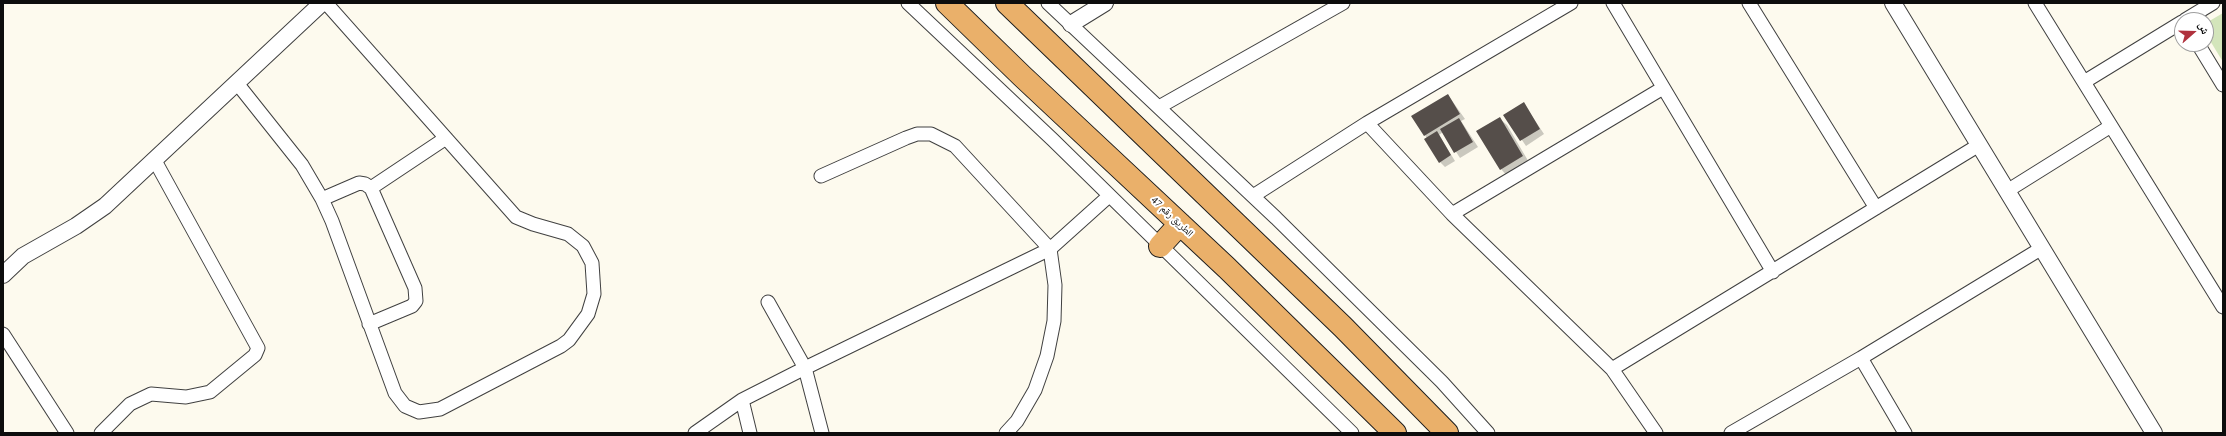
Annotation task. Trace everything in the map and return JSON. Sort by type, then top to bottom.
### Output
[{"type":"highway","name":"الطريق رقم 47","points":[[947,3],[1022,76],[1307,345],[1395,433]]},
{"type":"highway","points":[[1007,3],[1343,327],[1447,433]]},
{"type":"highway","points":[[1160,246],[1180,224]]},
{"type":"street","points":[[3,273],[24,256],[76,226],[105,206],[322,3]]},
{"type":"street","points":[[236,82],[302,165],[322,199],[332,221],[394,393],[405,406],[426,412],[440,409],[561,346],[577,332],[588,314],[594,294],[594,273],[589,254],[583,246],[568,234],[533,224],[516,217],[326,3]]},
{"type":"street","points":[[908,3],[1352,433]]},
{"type":"street","points":[[1048,3],[1253,196],[1442,382],[1488,433]]},
{"type":"street","points":[[1071,24],[1105,3]]},
{"type":"street","points":[[1159,107],[1343,3]]},
{"type":"street","points":[[1253,196],[1368,123],[1572,3]]},
{"type":"street","points":[[1613,3],[1773,272]]},
{"type":"street","points":[[1750,3],[1876,208]]},
{"type":"street","points":[[1893,3],[2154,433]]},
{"type":"street","points":[[2035,3],[2223,307]]},
{"type":"street","points":[[2198,12],[2213,3]]},
{"type":"street","points":[[2084,82],[2174,27]]},
{"type":"street","points":[[2203,52],[2223,85]]},
{"type":"street","points":[[1452,214],[1663,88]]},
{"type":"street","points":[[1368,123],[1452,214],[1612,369],[1656,433]]},
{"type":"street","points":[[2007,191],[2111,126]]},
{"type":"street","points":[[821,176],[906,138],[917,134],[931,134],[955,146],[1050,249],[1055,285],[1054,321],[1047,356],[1035,390],[1017,421],[1006,433]]},
{"type":"street","points":[[371,188],[446,138]]},
{"type":"street","points":[[1612,369],[1979,145]]},
{"type":"street","points":[[101,433],[130,404],[151,394],[186,397],[210,392],[255,355],[258,348],[154,159]]},
{"type":"street","points":[[322,199],[359,183],[366,184],[371,188],[417,295],[416,301],[412,306],[369,324]]},
{"type":"street","points":[[695,433],[742,400],[1050,249],[1109,196]]},
{"type":"street","points":[[1731,433],[1861,358],[2042,248]]},
{"type":"street","points":[[768,302],[805,368],[822,433]]},
{"type":"street","points":[[3,334],[67,433]]},
{"type":"street","points":[[1861,358],[1905,433]]},
{"type":"street","points":[[742,400],[750,433]]},
{"type":"green space","points":[[2223,13],[2223,62],[2214,47],[2214,18]]},
{"type":"building","points":[[1448,94],[1460,114],[1424,136],[1411,116]]},
{"type":"building","points":[[1524,102],[1540,129],[1520,141],[1503,115]]},
{"type":"building","points":[[1500,117],[1523,156],[1500,170],[1476,131]]},
{"type":"building","points":[[1459,118],[1473,142],[1454,153],[1440,129]]},
{"type":"building","points":[[1437,131],[1451,155],[1439,163],[1424,139]]}]
